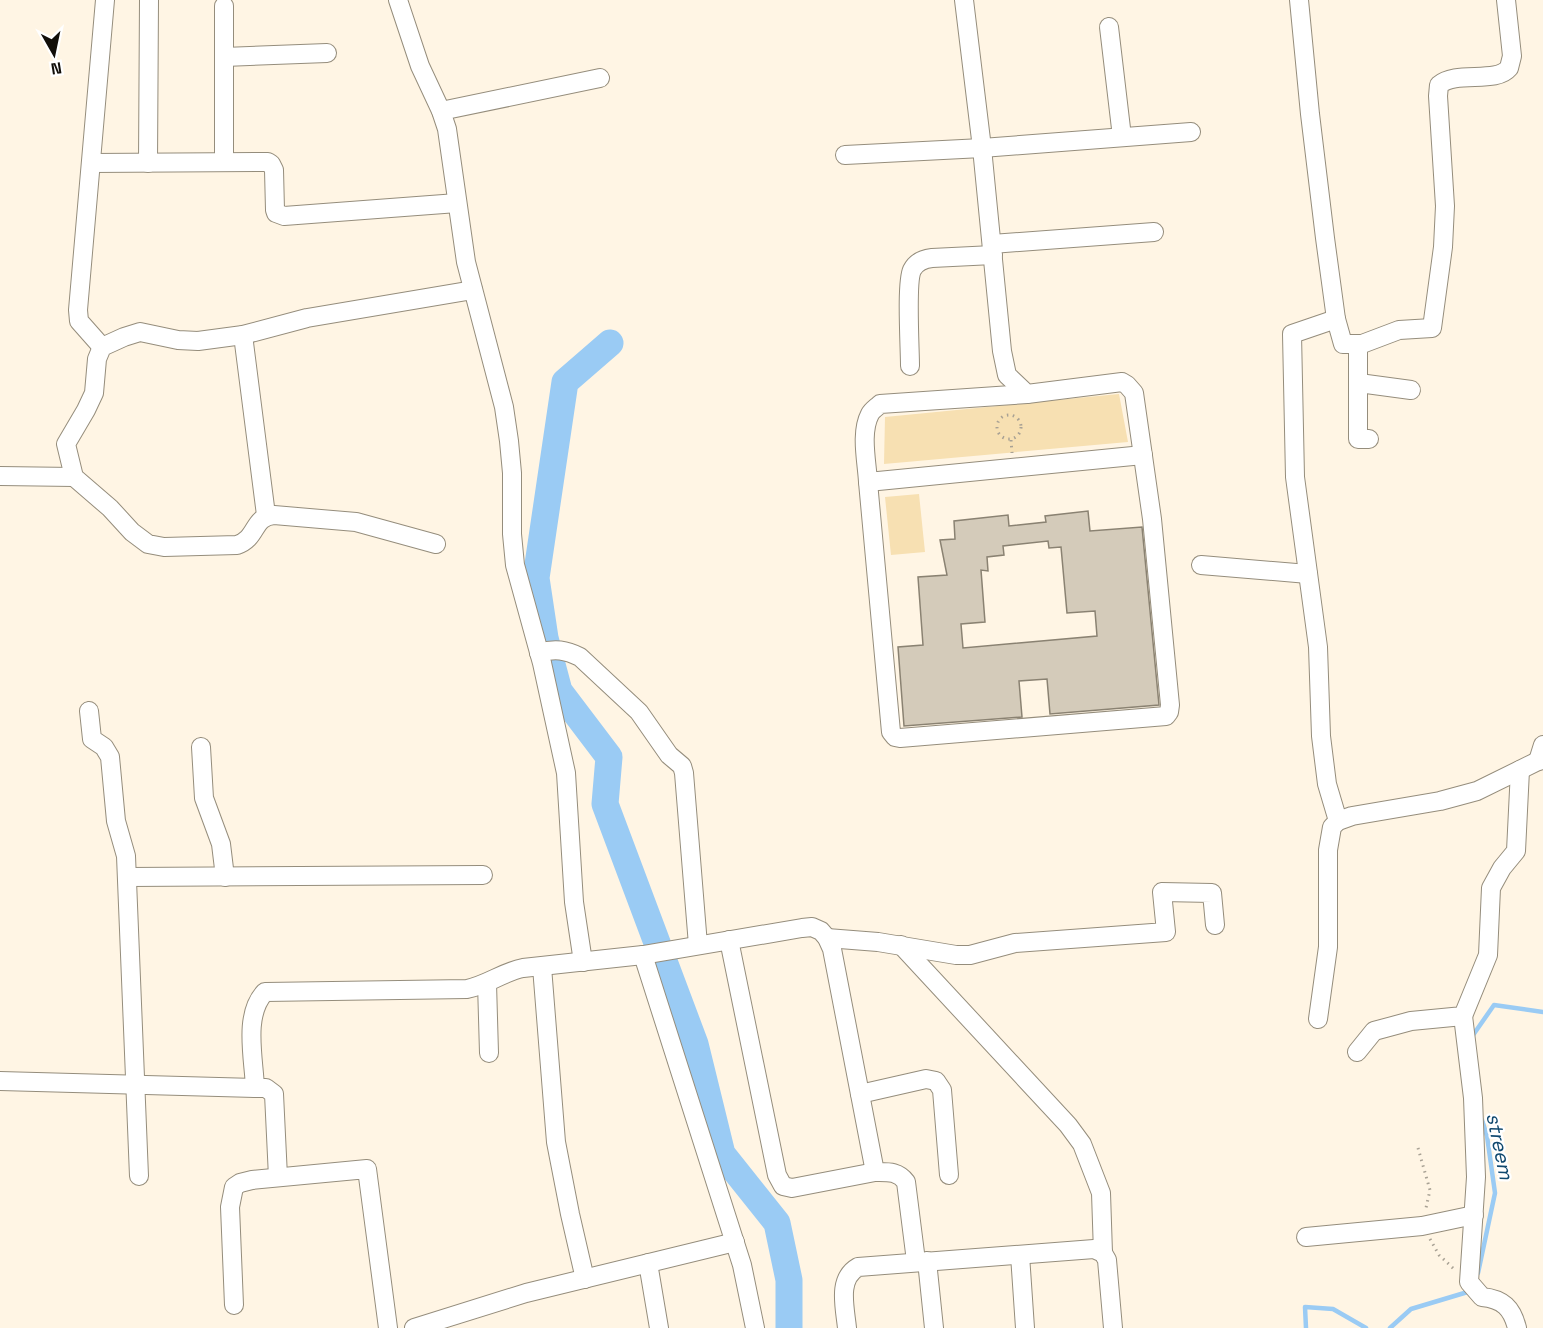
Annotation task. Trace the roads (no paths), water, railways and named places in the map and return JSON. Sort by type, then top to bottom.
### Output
[{"type":"street","points":[[102,347],[78,321],[78,310],[105,0]]},
{"type":"street","points":[[148,163],[149,0]]},
{"type":"street","points":[[398,0],[420,66],[447,129],[457,203],[473,290],[504,407],[512,473],[512,534],[515,565],[546,651],[566,773],[574,902],[583,962]]},
{"type":"street","points":[[964,0],[982,148],[1002,351],[1007,375],[1027,393]]},
{"type":"street","points":[[1299,0],[1310,114],[1336,319],[1343,344],[1358,344],[1379,339],[1399,330],[1432,328],[1443,247],[1445,206],[1439,84],[1451,79],[1501,74],[1509,68],[1512,56],[1506,0]]},
{"type":"street","points":[[224,6],[224,162]]},
{"type":"street","points":[[1109,27],[1122,137]]},
{"type":"street","points":[[224,57],[327,53]]},
{"type":"street","points":[[441,111],[600,78]]},
{"type":"street","points":[[845,155],[982,148],[1191,132]]},
{"type":"street","points":[[91,163],[264,161],[272,164],[274,170],[274,206],[276,213],[280,215],[457,203]]},
{"type":"street","points":[[910,366],[909,278],[916,263],[924,259],[992,250],[1154,232]]},
{"type":"street","points":[[436,544],[356,522],[266,515],[259,521],[246,542],[237,545],[164,546],[148,544],[132,532],[110,508],[74,477],[66,444],[93,393],[97,359],[102,347],[140,332],[178,340],[198,341],[243,335],[307,318],[473,290]]},
{"type":"street","points":[[1336,319],[1292,334],[1295,477],[1318,647],[1321,736],[1327,784],[1338,821]]},
{"type":"street","points":[[243,335],[266,515]]},
{"type":"street","points":[[1358,344],[1358,439],[1369,440]]},
{"type":"street","points":[[990,396],[1007,375]]},
{"type":"street","points":[[1122,382],[1128,385],[1134,393],[1152,519],[1170,705],[1166,717],[895,737],[891,732],[868,482],[867,422],[870,413],[880,404],[990,396],[1122,382]]},
{"type":"street","points":[[1359,383],[1411,390]]},
{"type":"street","points":[[868,482],[1143,454]]},
{"type":"street","points":[[0,476],[74,477]]},
{"type":"street","points":[[1202,565],[1308,574]]},
{"type":"street","points":[[546,651],[569,651],[580,657],[639,712],[669,755],[682,766],[698,945]]},
{"type":"street","points":[[89,711],[92,739],[104,747],[110,757],[116,821],[126,856],[139,1176]]},
{"type":"street","points":[[201,747],[204,798],[221,844],[225,877]]},
{"type":"street","points":[[1318,1019],[1328,947],[1329,843],[1332,827],[1338,821],[1352,816],[1440,801],[1477,791],[1520,770],[1541,755]]},
{"type":"street","points":[[1517,1328],[1514,1317],[1503,1302],[1493,1298],[1482,1298],[1474,1287],[1476,1177],[1473,1098],[1463,1016],[1488,955],[1491,888],[1502,868],[1516,851],[1520,770]]},
{"type":"street","points":[[128,877],[483,876]]},
{"type":"street","points":[[827,938],[970,955],[1015,943],[1166,932],[1162,892],[1212,893],[1215,925]]},
{"type":"street","points":[[255,1088],[252,1023],[258,1000],[265,992],[467,989],[487,983],[513,970],[646,954],[812,927],[821,931],[832,949],[875,1172]]},
{"type":"street","points":[[729,940],[777,1175],[783,1186],[792,1188],[875,1172],[897,1173],[902,1176],[906,1182],[934,1328]]},
{"type":"street","points":[[901,945],[1068,1125],[1082,1144],[1101,1193],[1103,1253],[1107,1260],[1109,1273],[1113,1328]]},
{"type":"street","points":[[646,954],[742,1265],[755,1328]]},
{"type":"street","points":[[542,967],[556,1142],[585,1279]]},
{"type":"street","points":[[487,983],[489,1053]]},
{"type":"street","points":[[1358,1052],[1374,1030],[1411,1021],[1463,1016]]},
{"type":"street","points":[[860,1094],[926,1079],[936,1081],[942,1090],[949,1175]]},
{"type":"street","points":[[0,1081],[266,1088],[274,1094],[278,1177]]},
{"type":"street","points":[[234,1305],[230,1207],[234,1187],[240,1183],[278,1177],[367,1168],[387,1328]]},
{"type":"street","points":[[1306,1237],[1422,1226],[1474,1215]]},
{"type":"street","points":[[414,1328],[526,1293],[735,1242]]},
{"type":"street","points":[[847,1328],[845,1281],[850,1272],[858,1267],[1094,1249],[1103,1253]]},
{"type":"street","points":[[1020,1255],[1025,1328]]},
{"type":"street","points":[[648,1263],[658,1328]]},
{"type":"waterway","points":[[610,343],[565,382],[536,578],[545,638],[559,691],[609,757],[605,804],[695,1044],[722,1154],[777,1223],[789,1280],[789,1328]]},
{"type":"waterway","name":"streem","points":[[1471,1038],[1494,1005],[1543,1012]]},
{"type":"waterway","name":"streem","points":[[1478,1273],[1495,1193],[1487,1136],[1482,1120]]},
{"type":"waterway","name":"streem","points":[[1390,1328],[1411,1309],[1471,1291]]},
{"type":"waterway","name":"streem","points":[[1306,1328],[1305,1307],[1333,1309],[1366,1328]]}]
